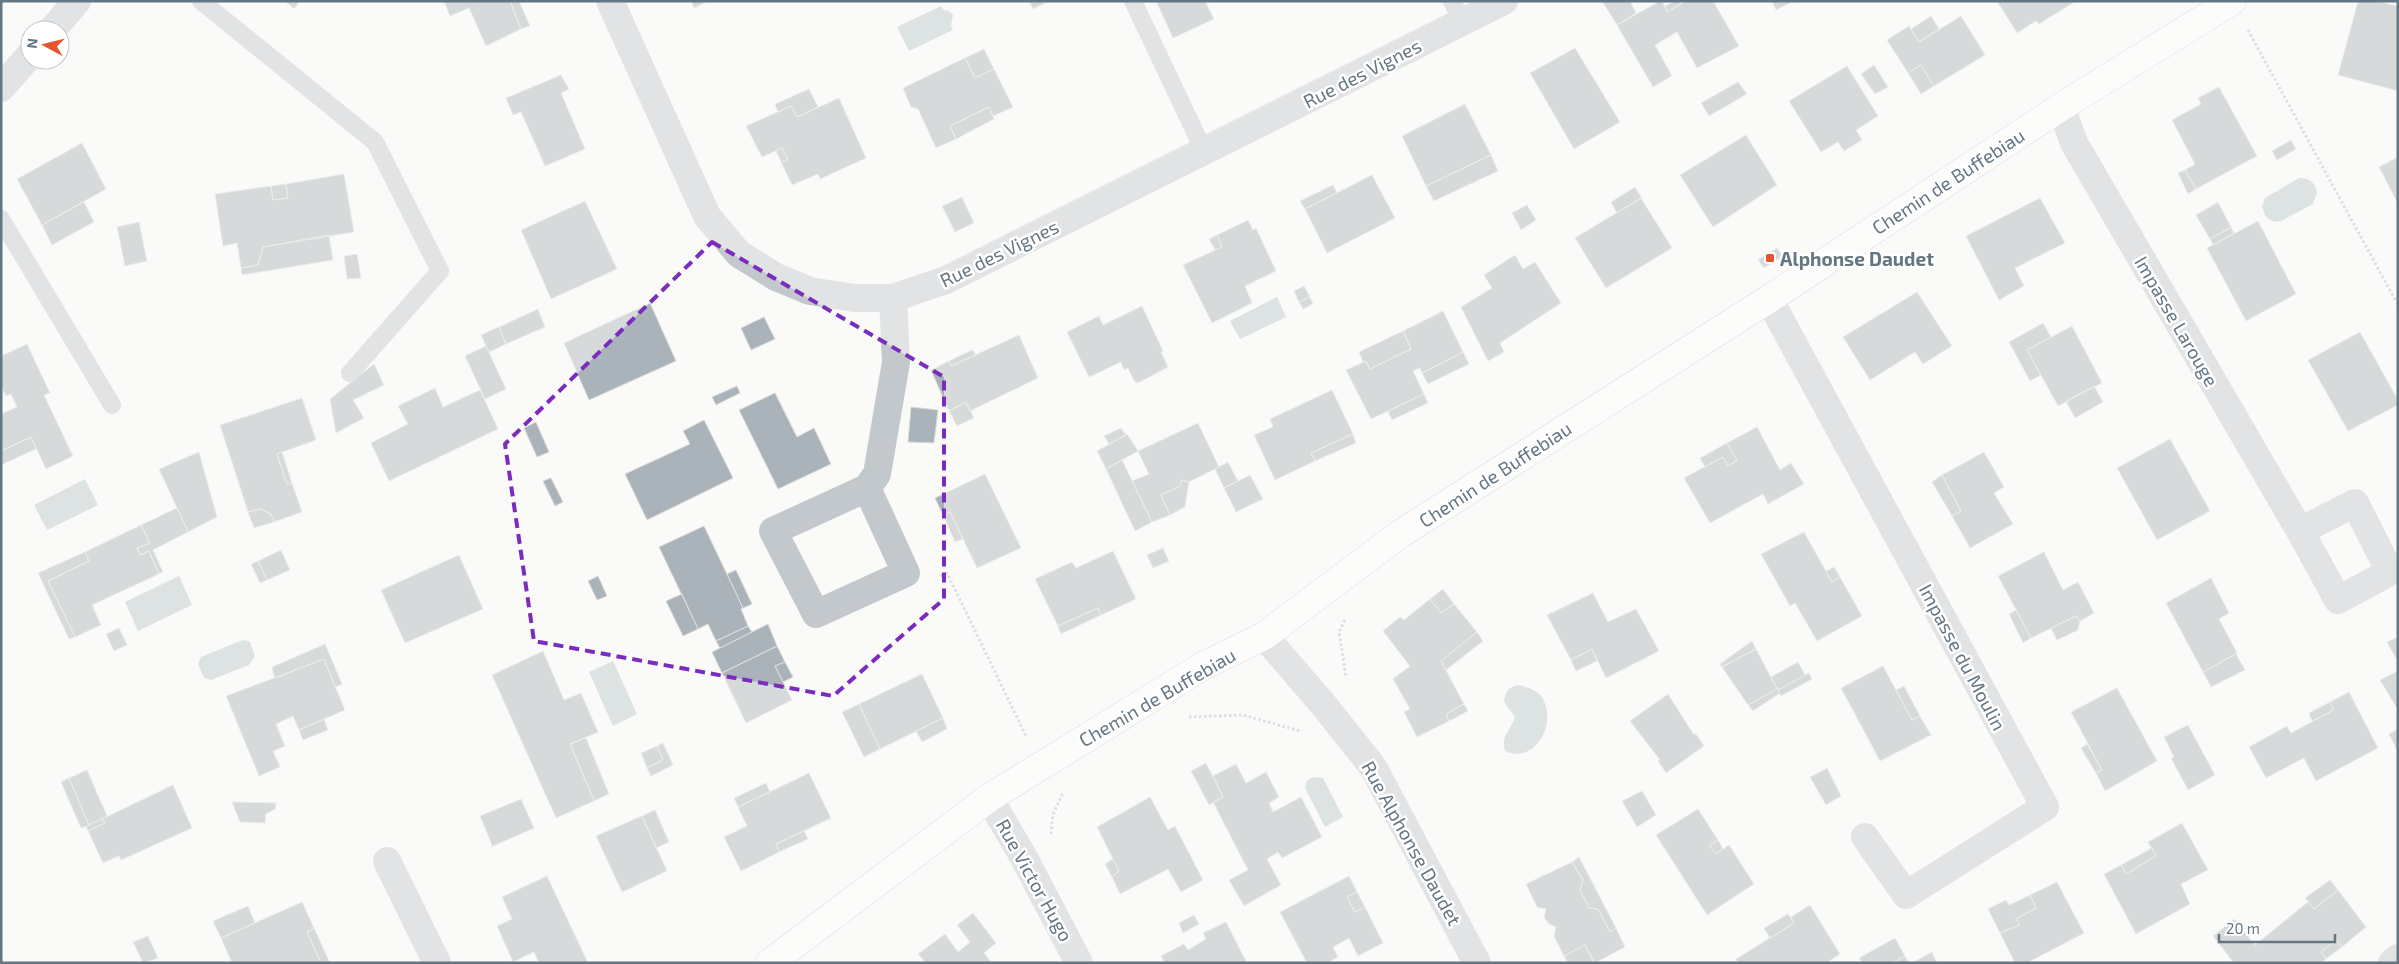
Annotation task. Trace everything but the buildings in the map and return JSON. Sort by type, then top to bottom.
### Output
[{"type":"street","points":[[61,20],[77,1]]},
{"type":"street","name":"Rue des Vignes","points":[[610,1],[707,216],[739,254],[776,277],[810,291],[854,298],[893,298],[946,280],[1204,151],[1457,12],[1504,1]]},
{"type":"street","name":"Chemin de Buffebiau","points":[[770,963],[989,798],[1203,666],[1264,636],[1400,534],[1769,299],[2060,107],[2232,1]]},
{"type":"street","points":[[1,88],[20,66]]},
{"type":"street","name":"Impasse Larouge","points":[[2060,107],[2074,143],[2300,531]]},
{"type":"street","points":[[867,488],[906,573],[816,614],[773,531],[867,488],[877,474],[896,362],[893,298]]},
{"type":"street","name":"Impasse du Moulin","points":[[1769,299],[2045,807],[1906,896],[1865,837]]},
{"type":"street","name":"Rue Alphonse Daudet","points":[[1264,636],[1322,702],[1373,767],[1477,963]]},
{"type":"street","name":"Rue Victor Hugo","points":[[989,798],[1023,856],[1079,963]]},
{"type":"street","points":[[387,861],[437,963]]},
{"type":"street","points":[[2392,963],[2398,958]]},
{"type":"lane","points":[[201,1],[375,142],[440,271],[350,373]]},
{"type":"lane","points":[[1133,1],[1204,151]]},
{"type":"lane","points":[[1,219],[112,405]]},
{"type":"path","points":[[2246,27],[2398,304]]},
{"type":"path","points":[[906,573],[914,588],[947,572],[1022,731],[1043,764]]},
{"type":"path","points":[[1347,683],[1339,632],[1348,614]]},
{"type":"path","points":[[1184,719],[1191,716],[1243,715],[1299,731],[1306,729]]},
{"type":"path","points":[[1051,840],[1053,814],[1064,791]]},
{"type":"highlighted area","points":[[712,242],[944,377],[944,599],[833,696],[534,641],[505,444]]},
{"type":"shaded area","points":[[941,6],[943,10],[949,11],[953,15],[951,25],[953,30],[909,51],[897,27]]},
{"type":"shaded area","points":[[2299,178],[2309,180],[2315,186],[2317,192],[2313,204],[2281,221],[2274,222],[2266,217],[2262,207],[2265,198]]},
{"type":"shaded area","points":[[1277,297],[1286,317],[1240,339],[1230,321]]},
{"type":"shaded area","points":[[85,479],[98,505],[47,530],[34,505]]},
{"type":"shaded area","points":[[179,576],[192,605],[138,631],[125,602]]},
{"type":"shaded area","points":[[246,640],[250,642],[255,656],[249,665],[211,680],[204,678],[198,664],[201,657]]},
{"type":"shaded area","points":[[613,661],[637,714],[613,726],[589,672]]},
{"type":"shaded area","points":[[1519,685],[1534,690],[1540,695],[1547,711],[1547,721],[1545,731],[1533,748],[1515,754],[1505,751],[1505,738],[1515,717],[1504,702],[1508,690]]},
{"type":"shaded area","points":[[1313,777],[1323,778],[1343,817],[1325,827],[1305,788],[1307,781]]},
{"type":"place","name":"Alphonse Daudet","points":[[1770,258]]}]
